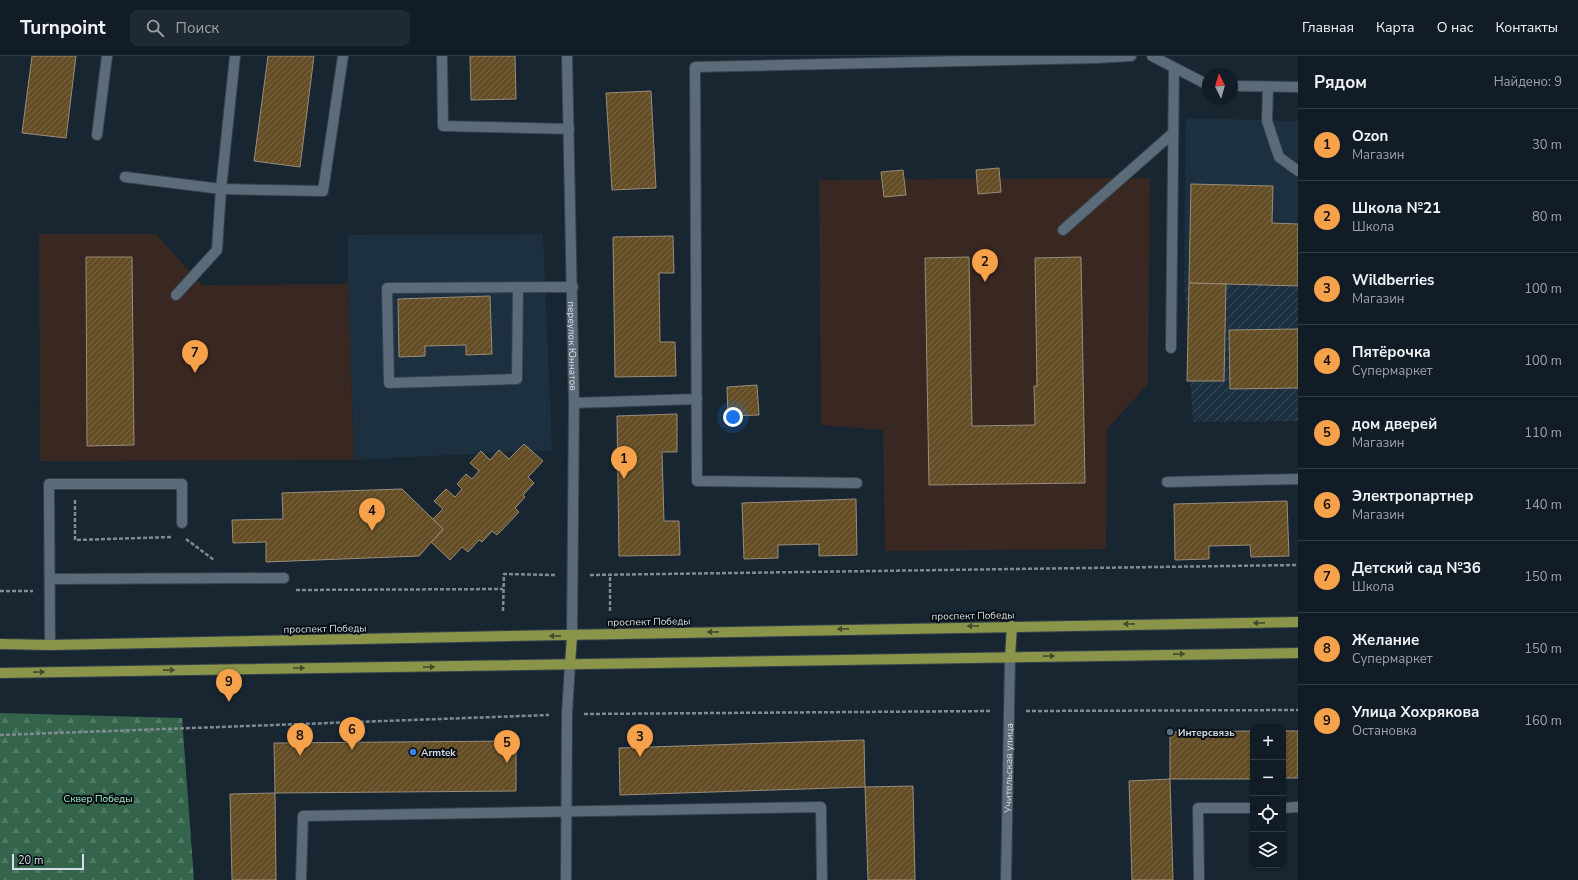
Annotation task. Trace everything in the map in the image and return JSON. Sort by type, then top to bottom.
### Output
[{"type":"main road","name":"проспект Победы","points":[[0,644],[50,645],[572,636],[1012,626],[1298,622]]},
{"type":"main road","points":[[1010,656],[1012,626]]},
{"type":"main road","points":[[570,664],[572,636]]},
{"type":"main road","points":[[0,673],[1010,656],[1298,653]]},
{"type":"street","points":[[97,135],[107,56]]},
{"type":"street","points":[[176,295],[216,250],[220,189],[235,56]]},
{"type":"street","points":[[125,177],[220,189],[323,191],[343,56]]},
{"type":"street","points":[[442,56],[443,126],[569,129]]},
{"type":"street","name":"переулок Юннатов","points":[[567,56],[573,287],[574,403],[572,636]]},
{"type":"street","points":[[857,483],[697,481],[695,67],[763,61],[1131,56]]},
{"type":"street","points":[[1152,56],[1202,83]]},
{"type":"street","points":[[1172,348],[1174,68]]},
{"type":"street","points":[[1238,86],[1298,87]]},
{"type":"street","points":[[1268,87],[1267,120],[1279,157],[1298,171]]},
{"type":"street","points":[[1063,230],[1173,133]]},
{"type":"street","points":[[518,288],[517,379],[389,383],[387,288],[573,287]]},
{"type":"street","points":[[574,403],[697,399]]},
{"type":"street","points":[[1168,482],[1298,479]]},
{"type":"street","points":[[50,645],[49,484],[182,484],[182,523]]},
{"type":"street","points":[[50,579],[284,578]]},
{"type":"street","name":"Учительская улица","points":[[1006,880],[1010,656]]},
{"type":"street","points":[[566,880],[567,714],[570,664]]},
{"type":"street","points":[[301,880],[303,816],[821,807],[822,880]]},
{"type":"street","points":[[1286,808],[1298,807]]},
{"type":"street","points":[[1199,880],[1198,808],[1250,808]]},
{"type":"path","points":[[74,484],[75,540],[176,537]]},
{"type":"path","points":[[183,536],[238,578]]},
{"type":"path","points":[[504,611],[504,574],[610,575],[1298,566]]},
{"type":"path","points":[[610,575],[610,611]]},
{"type":"path","points":[[0,735],[567,714],[1298,710]]},
{"type":"shaded area","points":[[1186,118],[1298,121],[1298,285],[1184,281]]},
{"type":"shaded area","points":[[1150,178],[1148,384],[1107,429],[1106,549],[885,551],[883,430],[821,425],[819,180]]},
{"type":"shaded area","points":[[39,234],[156,234],[202,285],[348,284],[354,460],[40,461]]},
{"type":"shaded area","points":[[543,234],[552,450],[354,460],[348,284],[348,235]]},
{"type":"shaded area","points":[[1184,281],[1298,285],[1298,421],[1193,422]]},
{"type":"green space","name":"Сквер Победы","points":[[0,713],[182,718],[194,880],[0,880]]},
{"type":"building","points":[[32,56],[76,56],[66,138],[22,133]]},
{"type":"building","points":[[268,56],[314,56],[300,167],[254,161]]},
{"type":"building","points":[[470,56],[515,56],[516,99],[471,100]]},
{"type":"building","points":[[651,91],[656,188],[612,190],[606,93]]},
{"type":"building","points":[[999,168],[1001,192],[978,194],[976,170]]},
{"type":"building","points":[[903,170],[906,195],[884,197],[881,172]]},
{"type":"building","points":[[1191,184],[1273,186],[1272,223],[1298,224],[1298,286],[1189,283]]},
{"type":"building","points":[[673,236],[674,273],[659,273],[660,342],[675,342],[676,376],[615,377],[613,237]]},
{"type":"building","points":[[86,257],[132,257],[134,445],[87,446]]},
{"type":"building","points":[[969,257],[972,426],[1035,425],[1034,386],[1037,386],[1035,258],[1081,257],[1085,483],[929,485],[925,258]]},
{"type":"building","points":[[1189,283],[1226,284],[1224,381],[1187,381]]},
{"type":"building","points":[[490,296],[492,354],[466,355],[466,345],[425,346],[425,356],[399,357],[398,299]]},
{"type":"building","points":[[1298,329],[1298,388],[1230,389],[1229,330]]},
{"type":"building","points":[[757,385],[759,415],[728,416],[727,387]]},
{"type":"building","points":[[677,414],[677,452],[662,452],[664,521],[679,521],[680,555],[619,556],[617,416]]},
{"type":"building","points":[[524,444],[543,461],[528,477],[534,483],[523,495],[525,497],[515,508],[519,512],[497,535],[492,531],[482,542],[479,540],[468,552],[462,547],[450,560],[431,542],[443,529],[433,519],[443,509],[434,501],[446,489],[455,497],[462,489],[457,484],[466,474],[472,479],[479,471],[470,463],[481,451],[490,460],[499,450],[509,459]]},
{"type":"building","points":[[402,489],[443,529],[419,556],[266,562],[266,542],[233,543],[232,520],[283,519],[282,493]]},
{"type":"building","points":[[856,499],[857,555],[819,556],[819,544],[778,545],[778,558],[744,559],[742,503]]},
{"type":"building","points":[[1287,501],[1289,556],[1251,557],[1250,545],[1209,546],[1209,559],[1175,560],[1174,504]]},
{"type":"building","points":[[1250,731],[1250,779],[1170,779],[1170,732]]},
{"type":"building","points":[[1286,731],[1298,731],[1298,778],[1286,778]]},
{"type":"building","points":[[864,740],[865,787],[620,795],[619,748]]},
{"type":"building","points":[[516,741],[516,791],[275,793],[274,743]]},
{"type":"building","points":[[1170,779],[1173,880],[1132,880],[1129,781]]},
{"type":"building","points":[[913,786],[915,880],[868,880],[865,787]]},
{"type":"building","points":[[275,793],[276,880],[232,880],[230,794]]},
{"type":"place","name":"Школа №21","points":[[985,282]]},
{"type":"place","name":"Детский сад №36","points":[[195,373]]},
{"type":"place","name":"Ozon","points":[[624,479]]},
{"type":"place","name":"Пятёрочка","points":[[372,531]]},
{"type":"place","name":"Улица Хохрякова","points":[[229,702]]},
{"type":"place","name":"Интерсвязь","points":[[1170,732]]},
{"type":"place","name":"Электропартнер","points":[[352,750]]},
{"type":"place","name":"Armtek","points":[[413,752]]},
{"type":"place","name":"Желание","points":[[300,756]]},
{"type":"place","name":"Wildberries","points":[[640,757]]},
{"type":"place","name":"дом дверей","points":[[507,763]]}]
